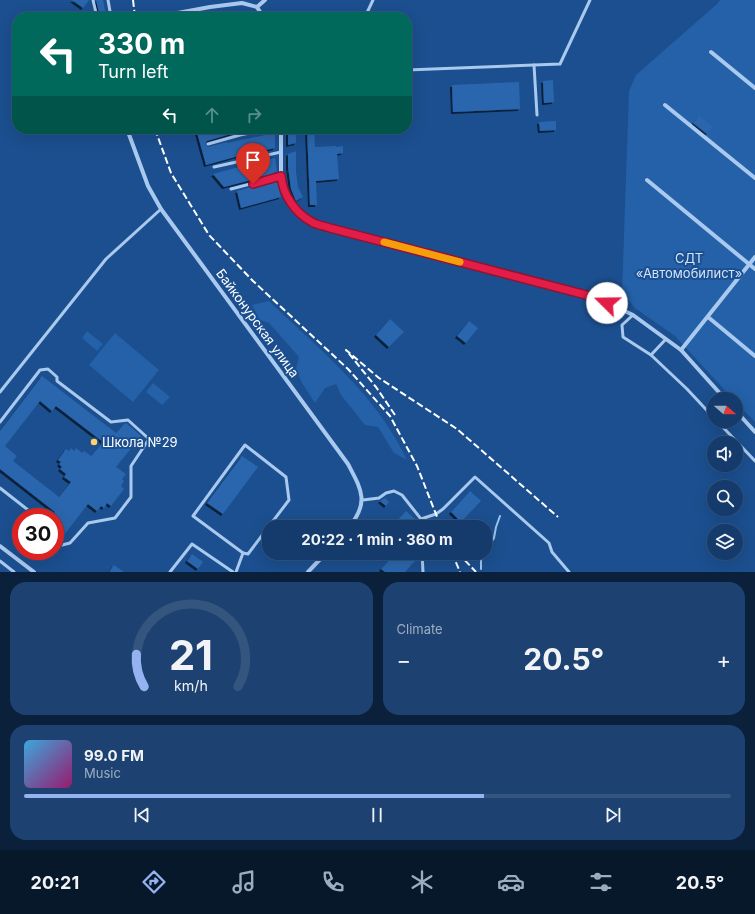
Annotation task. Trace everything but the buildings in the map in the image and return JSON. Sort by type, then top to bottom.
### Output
[{"type":"street","points":[[257,7],[265,0]]},
{"type":"street","points":[[183,12],[242,3],[257,7],[260,12]]},
{"type":"street","points":[[711,52],[755,88]]},
{"type":"street","points":[[665,105],[755,178]]},
{"type":"street","name":"Байконурская улица","points":[[129,134],[148,186],[161,209],[348,464],[361,488],[363,500]]},
{"type":"street","points":[[281,134],[282,183],[288,199],[297,210],[311,222],[594,297],[633,315],[681,350],[719,392]]},
{"type":"street","points":[[647,180],[755,269]]},
{"type":"street","points":[[681,350],[755,257]]},
{"type":"street","points":[[708,317],[755,356]]},
{"type":"street","points":[[743,419],[755,432]]},
{"type":"street","points":[[355,520],[363,500]]},
{"type":"street","points":[[0,546],[34,572]]},
{"type":"street","points":[[308,572],[319,560]]},
{"type":"lane","points":[[93,0],[96,12]]},
{"type":"lane","points":[[108,0],[110,12]]},
{"type":"lane","points":[[367,12],[373,0]]},
{"type":"lane","points":[[412,70],[560,64],[590,0]]},
{"type":"lane","points":[[534,65],[537,115]]},
{"type":"lane","points":[[208,144],[245,134]]},
{"type":"lane","points":[[214,167],[282,152]]},
{"type":"lane","points":[[231,190],[281,176]]},
{"type":"lane","points":[[0,392],[106,259],[161,209]]},
{"type":"lane","points":[[633,315],[622,325],[623,337],[651,355],[707,411]]},
{"type":"lane","points":[[651,355],[666,339]]},
{"type":"lane","points":[[0,422],[40,370],[48,369],[57,377],[57,381],[111,422],[128,420],[149,439],[131,466],[131,497],[115,518],[88,523],[70,543],[64,544]]},
{"type":"lane","points":[[724,428],[755,461]]},
{"type":"lane","points":[[245,445],[286,477],[289,500],[248,554],[243,553],[193,516],[245,445]]},
{"type":"lane","points":[[363,500],[379,498],[386,493],[394,492],[402,495],[421,520],[436,514],[443,509],[475,477],[549,543],[552,552],[569,572]]},
{"type":"lane","points":[[0,488],[26,508]]},
{"type":"lane","points":[[170,572],[192,544],[233,572]]},
{"type":"lane","points":[[236,572],[243,553]]},
{"type":"lane","points":[[422,560],[423,572]]},
{"type":"lane","points":[[0,561],[14,572]]},
{"type":"green space","name":"СДТ «Автомобилист»","points":[[720,0],[755,0],[755,422],[743,409],[743,392],[727,392],[675,336],[635,308],[622,292],[629,91],[636,75]]},
{"type":"green space","points":[[269,301],[346,374],[380,414],[407,460],[394,453],[378,427],[365,425],[341,395],[336,384],[325,388],[315,403],[302,383],[296,369],[299,357],[269,323],[260,320],[252,305]]},
{"type":"green space","points":[[87,331],[103,344],[97,351],[82,338]]},
{"type":"green space","points":[[115,333],[159,370],[133,402],[89,365]]},
{"type":"green space","points":[[153,383],[170,397],[162,405],[146,392]]},
{"type":"waterway","points":[[492,541],[500,516]]},
{"type":"waterway","points":[[481,560],[481,569]]},
{"type":"railway","points":[[133,0],[134,12]]},
{"type":"railway","points":[[157,134],[171,173],[209,235],[253,281],[348,369],[390,416],[417,466],[438,520]]},
{"type":"railway","points":[[395,415],[376,387],[346,350],[379,378],[457,429],[558,517]]},
{"type":"railway","points":[[455,560],[460,572]]},
{"type":"railway","points":[[465,560],[476,572]]},
{"type":"slow traffic","points":[[384,242],[460,262]]},
{"type":"place","name":"Школа №29","points":[[94,442]]},
{"type":"route","points":[[253,184],[281,176],[288,199],[297,210],[311,222],[594,297],[607,303]]}]
